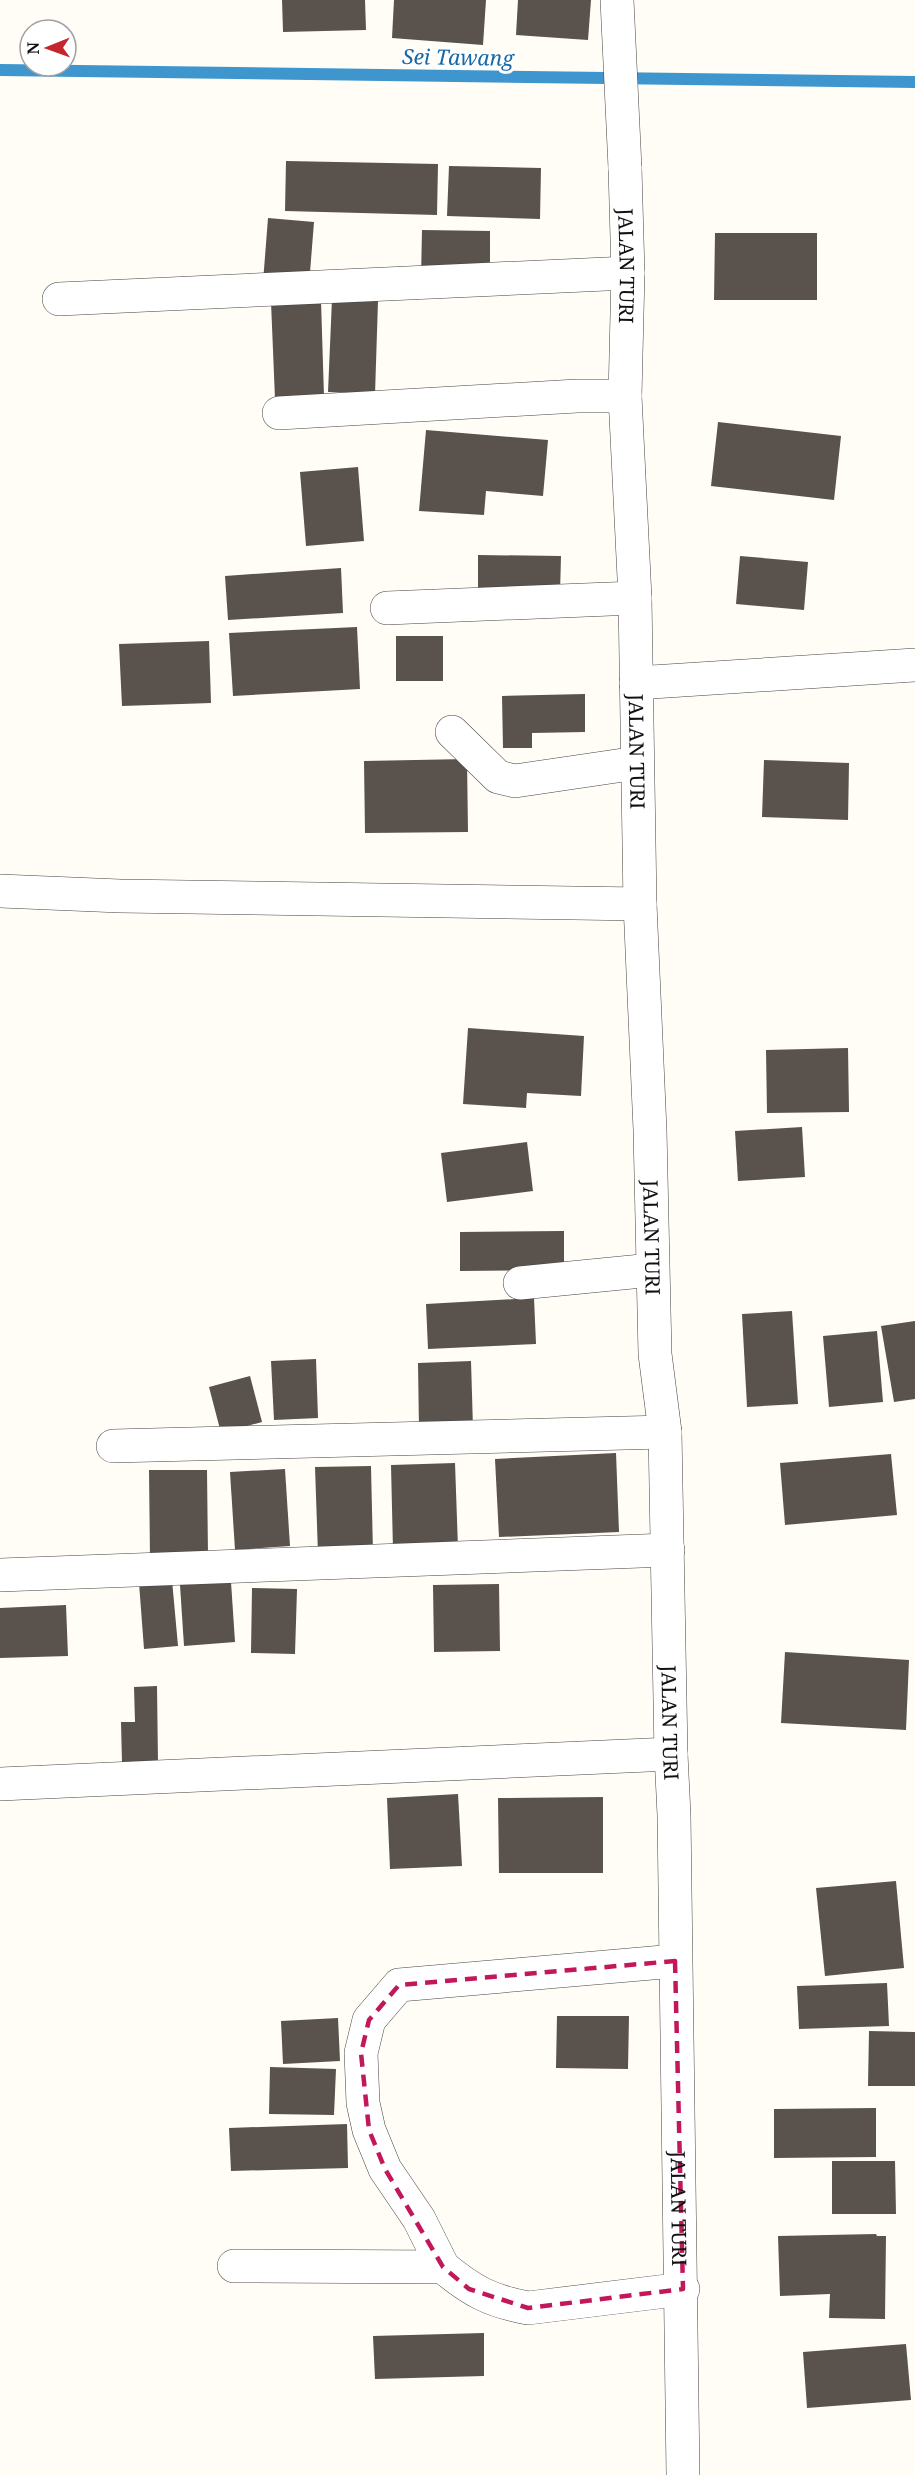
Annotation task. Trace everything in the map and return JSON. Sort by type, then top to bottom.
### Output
[{"type":"street","name":"JALAN TURI","points":[[617,0],[628,273],[625,396],[635,598],[640,904],[650,1131],[654,1354],[665,1432],[683,2289],[683,2475]]},
{"type":"street","points":[[58,298],[628,273]]},
{"type":"street","points":[[279,413],[578,396],[625,396]]},
{"type":"street","points":[[387,608],[635,598]]},
{"type":"street","points":[[636,683],[915,665]]},
{"type":"street","points":[[452,732],[498,777],[515,781],[637,763]]},
{"type":"street","points":[[0,891],[120,896],[640,904]]},
{"type":"street","points":[[520,1282],[652,1270]]},
{"type":"street","points":[[112,1446],[665,1432]]},
{"type":"street","points":[[0,1575],[668,1550]]},
{"type":"street","points":[[0,1784],[670,1754]]},
{"type":"street","points":[[675,1960],[399,1985],[369,2020],[361,2053],[363,2103],[369,2130],[385,2169],[419,2219],[443,2267],[469,2289],[505,2304],[528,2308],[683,2289]]},
{"type":"street","points":[[234,2266],[443,2267]]},
{"type":"highlighted area","points":[[675,1961],[683,2289],[528,2308],[469,2289],[443,2267],[385,2169],[369,2130],[361,2053],[369,2020],[399,1985]]},
{"type":"building","points":[[282,0],[365,0],[366,30],[283,32]]},
{"type":"building","points":[[394,0],[486,0],[483,45],[392,38]]},
{"type":"building","points":[[518,0],[591,0],[588,40],[516,35]]},
{"type":"building","points":[[286,161],[438,164],[437,215],[285,211]]},
{"type":"building","points":[[449,166],[541,168],[540,219],[447,216]]},
{"type":"building","points":[[268,218],[314,222],[309,285],[263,282]]},
{"type":"building","points":[[422,230],[490,231],[490,278],[421,278]]},
{"type":"building","points":[[715,233],[817,233],[817,300],[714,300]]},
{"type":"building","points":[[332,299],[378,301],[375,394],[328,392]]},
{"type":"building","points":[[321,301],[324,397],[275,399],[271,302]]},
{"type":"building","points":[[718,422],[841,436],[834,500],[711,486]]},
{"type":"building","points":[[426,430],[548,440],[543,496],[486,491],[484,515],[419,511]]},
{"type":"building","points":[[358,467],[364,541],[306,546],[300,472]]},
{"type":"building","points":[[478,555],[561,556],[560,594],[478,593]]},
{"type":"building","points":[[740,556],[808,562],[804,610],[736,604]]},
{"type":"building","points":[[341,568],[343,613],[228,620],[225,576]]},
{"type":"building","points":[[357,627],[360,689],[233,696],[229,633]]},
{"type":"building","points":[[396,636],[443,636],[443,681],[396,681]]},
{"type":"building","points":[[209,641],[211,703],[122,706],[119,644]]},
{"type":"building","points":[[585,694],[585,732],[532,733],[532,748],[503,748],[502,696]]},
{"type":"building","points":[[467,759],[468,832],[365,833],[364,761]]},
{"type":"building","points":[[764,760],[849,763],[848,820],[762,817]]},
{"type":"building","points":[[468,1028],[584,1036],[581,1096],[527,1093],[526,1108],[463,1104]]},
{"type":"building","points":[[848,1048],[849,1112],[767,1113],[766,1050]]},
{"type":"building","points":[[802,1127],[805,1177],[738,1181],[735,1131]]},
{"type":"building","points":[[527,1142],[533,1191],[447,1202],[441,1153]]},
{"type":"building","points":[[564,1231],[564,1270],[460,1271],[460,1232]]},
{"type":"building","points":[[534,1298],[536,1344],[428,1349],[426,1304]]},
{"type":"building","points":[[792,1311],[798,1404],[747,1407],[742,1314]]},
{"type":"building","points":[[915,1321],[915,1399],[894,1402],[881,1326]]},
{"type":"building","points":[[877,1331],[883,1402],[829,1407],[823,1336]]},
{"type":"building","points":[[316,1359],[318,1418],[274,1420],[271,1361]]},
{"type":"building","points":[[471,1361],[473,1428],[419,1429],[418,1363]]},
{"type":"building","points":[[250,1376],[262,1422],[221,1433],[209,1387]]},
{"type":"building","points":[[616,1453],[619,1532],[499,1537],[495,1459]]},
{"type":"building","points":[[891,1454],[897,1515],[785,1525],[780,1463]]},
{"type":"building","points":[[455,1463],[458,1548],[393,1550],[391,1465]]},
{"type":"building","points":[[371,1466],[373,1553],[318,1554],[315,1467]]},
{"type":"building","points":[[285,1469],[290,1546],[235,1550],[230,1472]]},
{"type":"building","points":[[149,1470],[207,1470],[208,1556],[150,1557]]},
{"type":"building","points":[[172,1580],[178,1646],[144,1649],[139,1583]]},
{"type":"building","points":[[231,1582],[235,1642],[184,1646],[180,1585]]},
{"type":"building","points":[[499,1584],[500,1651],[434,1652],[433,1585]]},
{"type":"building","points":[[252,1588],[297,1589],[295,1654],[251,1653]]},
{"type":"building","points":[[66,1605],[68,1656],[0,1658],[0,1608]]},
{"type":"building","points":[[785,1652],[909,1660],[906,1730],[781,1723]]},
{"type":"building","points":[[157,1686],[158,1763],[122,1763],[121,1722],[135,1722],[134,1687]]},
{"type":"building","points":[[458,1794],[462,1866],[390,1869],[387,1798]]},
{"type":"building","points":[[603,1797],[603,1873],[499,1873],[498,1798]]},
{"type":"building","points":[[896,1881],[904,1968],[825,1976],[816,1888]]},
{"type":"building","points":[[887,1983],[889,2026],[799,2029],[797,1986]]},
{"type":"building","points":[[557,2016],[629,2016],[628,2069],[556,2068]]},
{"type":"building","points":[[338,2018],[340,2061],[283,2064],[281,2021]]},
{"type":"building","points":[[869,2031],[915,2032],[915,2086],[868,2086]]},
{"type":"building","points":[[270,2067],[336,2069],[334,2115],[269,2114]]},
{"type":"building","points":[[876,2108],[876,2157],[774,2158],[774,2109]]},
{"type":"building","points":[[347,2124],[348,2168],[231,2171],[229,2128]]},
{"type":"building","points":[[832,2161],[895,2161],[896,2214],[832,2214]]},
{"type":"building","points":[[876,2234],[886,2236],[885,2319],[829,2318],[830,2294],[780,2296],[778,2236]]},
{"type":"building","points":[[484,2333],[484,2376],[375,2379],[373,2336]]},
{"type":"building","points":[[906,2344],[911,2400],[807,2408],[803,2352]]},
{"type":"waterway","name":"Sei Tawang","points":[[0,70],[915,82]]}]
